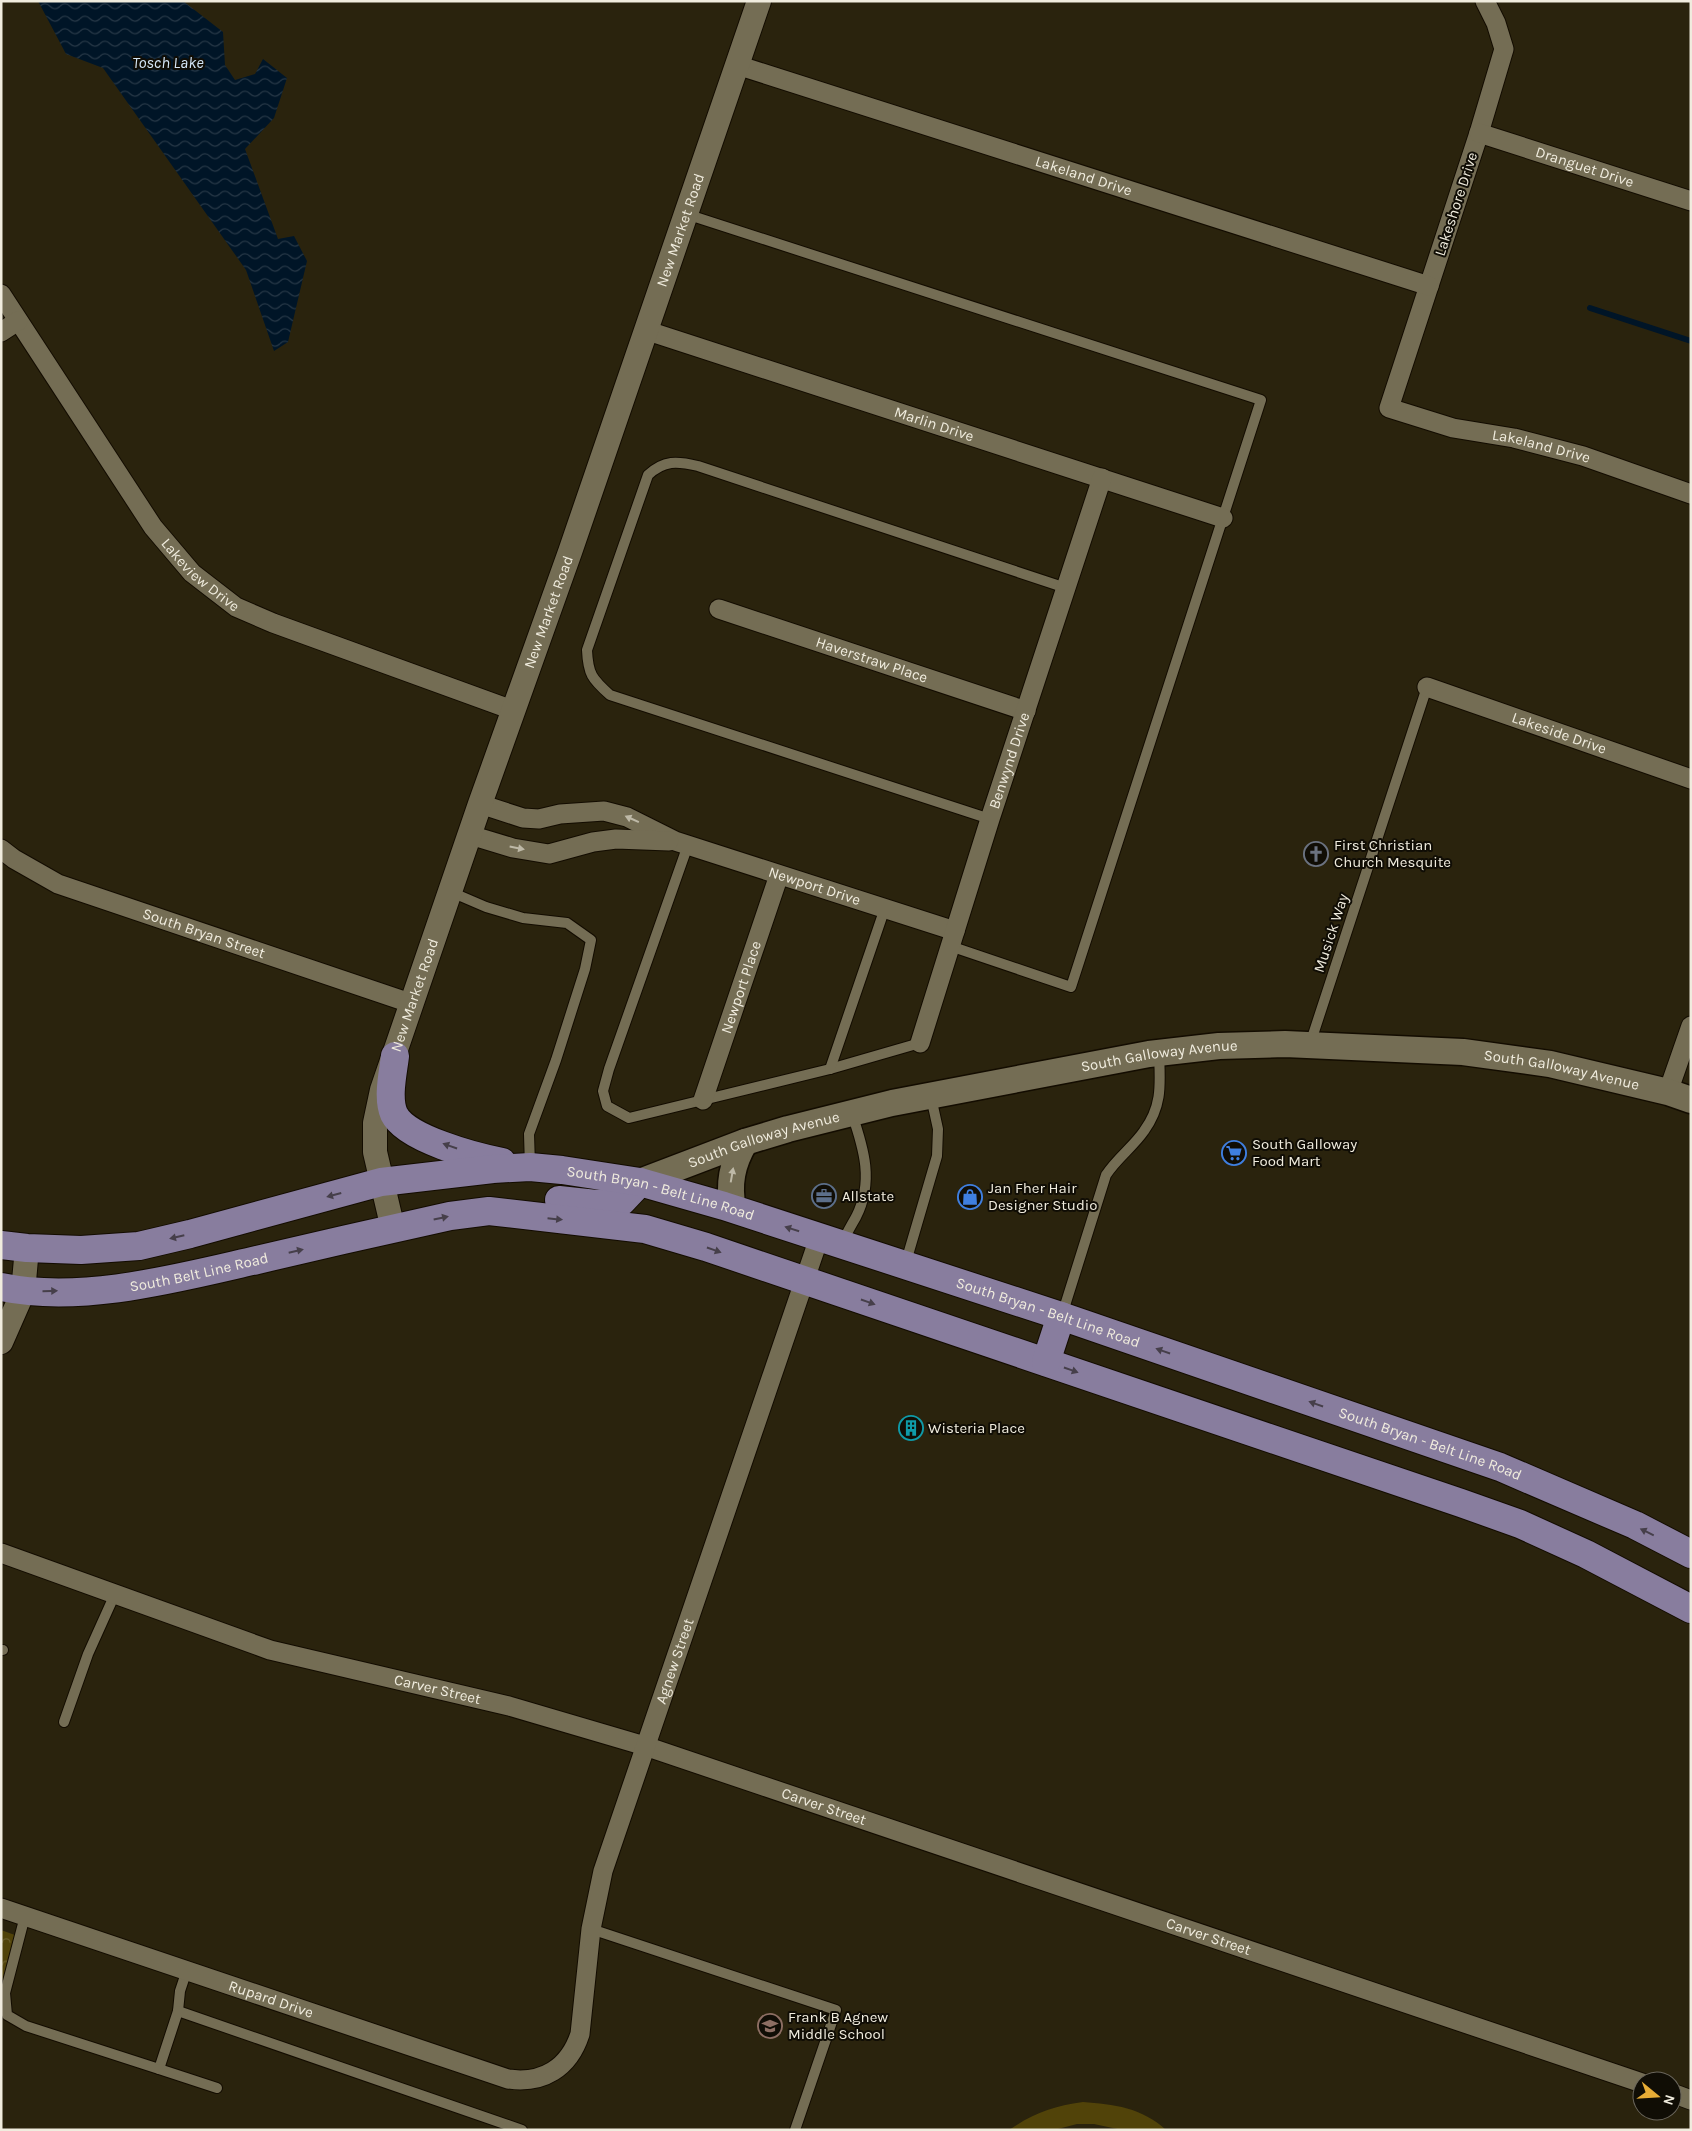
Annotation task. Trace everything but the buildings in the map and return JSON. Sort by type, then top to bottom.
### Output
[{"type":"main road","name":"South Galloway Avenue","points":[[640,1182],[745,1142],[852,1113],[931,1096],[1159,1053],[1219,1046],[1310,1045],[1463,1052],[1550,1064],[1680,1096]]},
{"type":"main road","points":[[395,1056],[391,1103],[395,1115],[406,1127],[450,1147],[491,1160],[530,1167]]},
{"type":"main road","points":[[733,1209],[730,1187],[732,1171],[745,1142]]},
{"type":"main road","name":"South Bryan - Belt Line Road","points":[[381,1182],[476,1170],[530,1167],[640,1182],[733,1209],[1062,1316],[1500,1467],[1626,1521],[1691,1554]]},
{"type":"main road","points":[[14,1246],[81,1250],[139,1246],[381,1182]]},
{"type":"main road","points":[[393,1228],[450,1216],[489,1211],[518,1201],[547,1199],[596,1204],[622,1202],[640,1182]]},
{"type":"main road","points":[[489,1211],[645,1229],[805,1280],[1520,1524],[1586,1554],[1691,1609]]},
{"type":"main road","name":"South Belt Line Road","points":[[12,1290],[93,1291],[220,1268],[393,1228]]},
{"type":"main road","points":[[1046,1362],[1062,1316]]},
{"type":"street","name":"New Market Road","points":[[393,1228],[375,1152],[374,1123],[382,1090],[414,1004],[480,804],[515,711],[759,1]]},
{"type":"street","name":"Lakeshore Drive","points":[[1389,408],[1479,133],[1504,49],[1496,23],[1485,1]]},
{"type":"street","name":"Lakeland Drive","points":[[737,66],[1429,286]]},
{"type":"street","name":"Dranguet Drive","points":[[1479,133],[1691,201]]},
{"type":"street","name":"Lakeview Drive","points":[[1,294],[153,527],[192,573],[236,607],[273,624],[515,711]]},
{"type":"street","points":[[1,332],[18,321]]},
{"type":"street","name":"Marlin Drive","points":[[645,330],[1223,518]]},
{"type":"street","name":"Lakeland Drive","points":[[1389,408],[1454,428],[1514,438],[1583,456],[1691,494]]},
{"type":"street","name":"Benwynd Drive","points":[[920,1044],[990,819],[1102,478]]},
{"type":"street","name":"Haverstraw Place","points":[[719,609],[1026,711]]},
{"type":"street","name":"Lakeside Drive","points":[[1427,687],[1691,779]]},
{"type":"street","name":"Newport Drive","points":[[480,804],[523,818],[539,819],[560,814],[604,812],[627,816],[682,843],[885,908],[953,939]]},
{"type":"street","name":"Newport Drive","points":[[470,835],[513,848],[549,854],[593,842],[616,839],[682,843]]},
{"type":"street","name":"South Bryan Street","points":[[1,849],[14,860],[58,884],[414,1004]]},
{"type":"street","name":"Newport Place","points":[[703,1100],[779,875]]},
{"type":"street","points":[[1680,1096],[1691,1026]]},
{"type":"street","name":"Agnew Street","points":[[542,2078],[563,2065],[570,2058],[578,2040],[582,2023],[591,1929],[601,1878],[805,1280],[830,1242]]},
{"type":"street","points":[[1,1342],[12,1290],[14,1246]]},
{"type":"street","name":"Carver Street","points":[[1,1553],[270,1650],[509,1706],[645,1746],[1632,2080]]},
{"type":"street","name":"Rupard Drive","points":[[1,1908],[508,2079],[521,2081],[542,2078]]},
{"type":"lane","points":[[686,214],[1262,400],[1071,987],[953,939]]},
{"type":"lane","points":[[990,819],[610,695],[594,682],[588,669],[587,650],[648,475],[657,467],[668,462],[698,466],[1066,588]]},
{"type":"lane","name":"Musick Way","points":[[1310,1045],[1427,687]]},
{"type":"lane","points":[[682,843],[603,1091],[607,1106],[629,1118],[830,1069],[920,1044]]},
{"type":"lane","points":[[451,892],[486,907],[523,918],[567,923],[591,940],[585,969],[556,1060],[528,1134],[530,1167]]},
{"type":"lane","points":[[830,1069],[885,908]]},
{"type":"lane","points":[[1062,1316],[1106,1175],[1115,1160],[1144,1132],[1156,1110],[1161,1092],[1159,1053]]},
{"type":"lane","points":[[905,1266],[937,1156],[938,1129],[931,1096]]},
{"type":"lane","points":[[830,1242],[857,1216],[868,1182],[864,1151],[852,1113]]},
{"type":"lane","points":[[64,1722],[88,1654],[115,1594]]},
{"type":"lane","points":[[25,1916],[5,1994],[7,2015],[26,2026],[217,2088]]},
{"type":"lane","points":[[591,1929],[836,2010],[795,2130]]},
{"type":"lane","points":[[159,2069],[178,2011],[180,1991],[187,1970]]},
{"type":"lane","points":[[178,2011],[522,2130]]},
{"type":"green space","points":[[1,1930],[23,1938],[1,2003]]},
{"type":"green space","points":[[1083,2102],[1127,2108],[1148,2117],[1166,2130],[1122,2130],[1094,2124],[1077,2124],[1054,2130],[1009,2130],[1044,2111]]},
{"type":"water","name":"Tosch Lake","points":[[38,1],[183,1],[223,32],[225,65],[235,80],[255,74],[263,59],[287,78],[274,118],[245,149],[278,239],[294,236],[307,261],[288,342],[274,351],[246,270],[103,68],[66,54]]},
{"type":"waterway","points":[[1590,308],[1691,341]]},
{"type":"place","name":"First Christian Church Mesquite","points":[[1316,854]]},
{"type":"place","name":"South Galloway Food Mart","points":[[1234,1153]]},
{"type":"place","name":"Allstate","points":[[824,1196]]},
{"type":"place","name":"Jan Fher Hair Designer Studio","points":[[970,1197]]},
{"type":"place","name":"Wisteria Place","points":[[911,1428]]},
{"type":"place","name":"Frank B Agnew Middle School","points":[[770,2026]]}]
